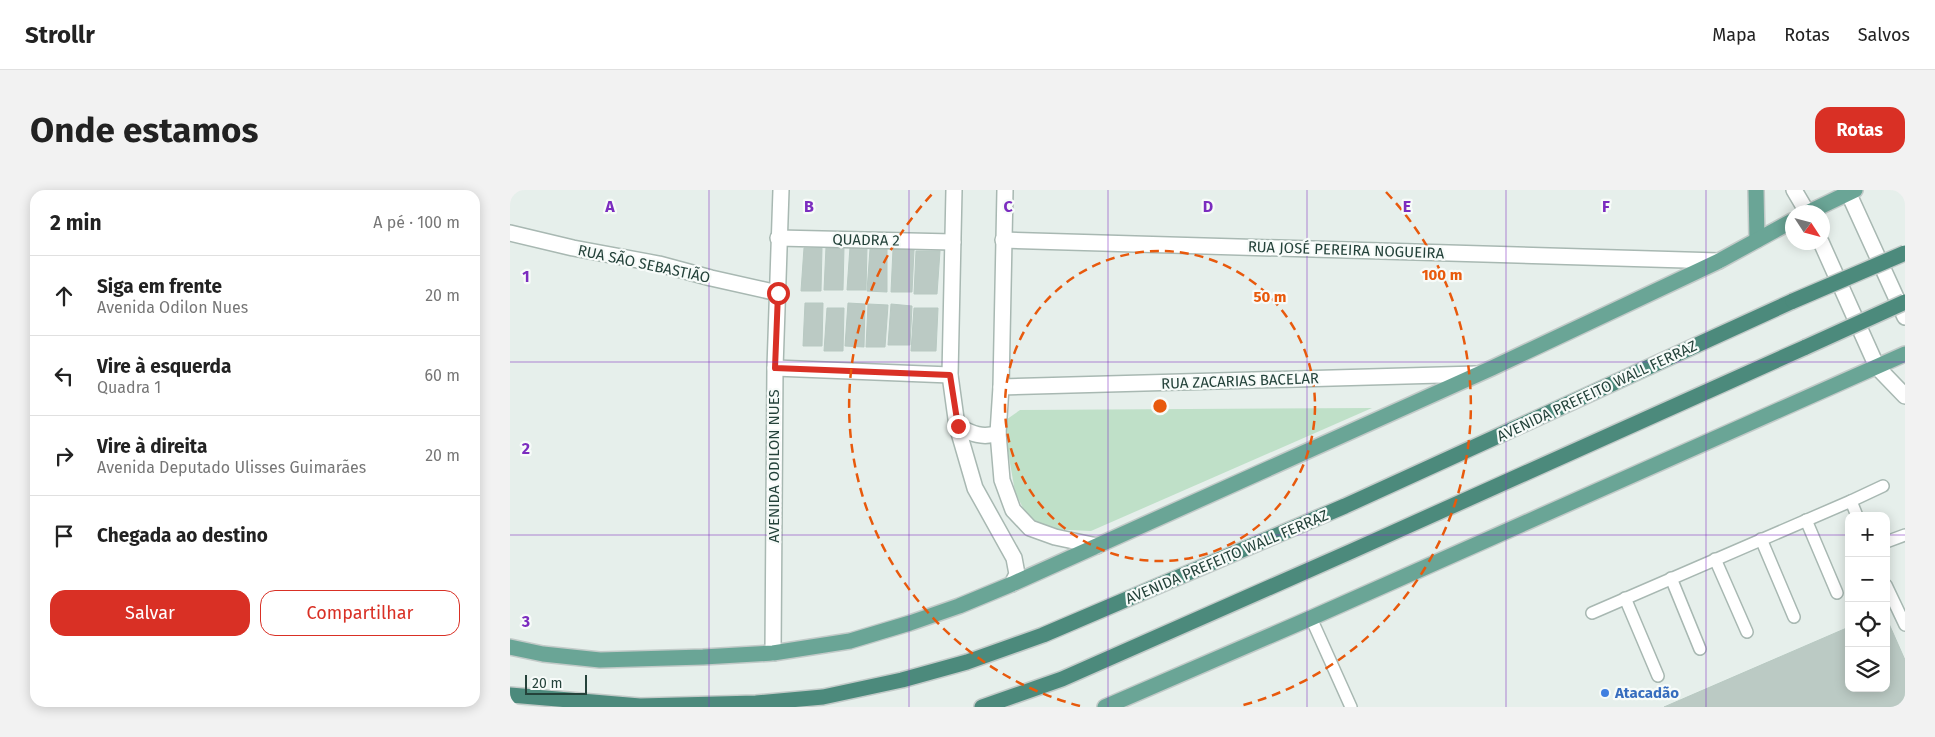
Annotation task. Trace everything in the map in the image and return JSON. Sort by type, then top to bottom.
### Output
[{"type":"highway","name":"AVENIDA PREFEITO WALL FERRAZ","points":[[510,695],[640,706],[756,703],[823,697],[902,680],[967,662],[1043,635],[1345,506],[1793,301],[1905,253]]},
{"type":"highway","points":[[982,707],[1079,671],[1352,551],[1905,302]]},
{"type":"main road","points":[[1756,190],[1757,240]]},
{"type":"main road","points":[[1822,205],[1850,191]]},
{"type":"main road","points":[[510,647],[543,654],[600,660],[773,653],[850,641],[942,612],[1012,584],[1479,374],[1719,261],[1785,225]]},
{"type":"main road","points":[[1105,707],[1311,618],[1905,354]]},
{"type":"street","name":"AVENIDA ODILON NUES","points":[[773,653],[775,368],[781,190]]},
{"type":"street","points":[[954,190],[950,375],[958,426],[975,488],[1014,558],[1017,574],[1012,584]]},
{"type":"street","points":[[1005,190],[1001,387],[998,433],[1002,480],[1013,510],[1030,528],[1054,538],[1097,546]]},
{"type":"street","points":[[1794,190],[1804,205]]},
{"type":"street","points":[[1850,191],[1905,317]]},
{"type":"street","name":"RUA SÃO SEBASTIÃO","points":[[510,233],[573,248],[659,264],[778,293]]},
{"type":"street","name":"QUADRA 2","points":[[778,238],[953,242]]},
{"type":"street","name":"RUA JOSÉ PEREIRA NOGUEIRA","points":[[1003,240],[1719,261]]},
{"type":"street","points":[[1825,250],[1877,367],[1905,396]]},
{"type":"street","points":[[775,368],[950,375]]},
{"type":"street","name":"RUA ZACARIAS BACELAR","points":[[1001,387],[1479,374]]},
{"type":"street","points":[[958,426],[974,434],[984,436],[998,433]]},
{"type":"lane","points":[[1592,613],[1883,486]]},
{"type":"lane","points":[[1851,501],[1855,512]]},
{"type":"lane","points":[[1806,520],[1837,593]]},
{"type":"lane","points":[[1890,541],[1905,535]]},
{"type":"lane","points":[[1761,539],[1794,616]]},
{"type":"lane","points":[[1715,559],[1747,632]]},
{"type":"lane","points":[[1671,578],[1700,649]]},
{"type":"lane","points":[[1890,593],[1905,625]]},
{"type":"lane","points":[[1625,598],[1658,676]]},
{"type":"lane","points":[[1311,618],[1351,707]]},
{"type":"green space","points":[[1372,408],[1091,531],[1048,529],[1028,518],[1015,492],[1003,422],[1020,410]]},
{"type":"building","points":[[826,247],[844,247],[843,290],[824,290]]},
{"type":"building","points":[[850,247],[867,247],[866,290],[847,290]]},
{"type":"building","points":[[804,248],[822,248],[821,291],[801,291]]},
{"type":"building","points":[[870,249],[887,249],[887,292],[867,291]]},
{"type":"building","points":[[893,249],[914,250],[912,292],[891,292]]},
{"type":"building","points":[[916,251],[940,251],[937,294],[914,294]]},
{"type":"building","points":[[805,303],[823,303],[822,346],[803,346]]},
{"type":"building","points":[[848,303],[865,304],[864,347],[845,346]]},
{"type":"building","points":[[868,304],[888,305],[885,347],[866,347]]},
{"type":"building","points":[[891,304],[912,306],[910,345],[888,345]]},
{"type":"building","points":[[827,308],[844,308],[843,351],[824,351]]},
{"type":"building","points":[[914,308],[938,308],[936,351],[911,351]]},
{"type":"building","points":[[1890,626],[1905,660],[1905,707],[1664,707],[1845,629],[1845,692],[1890,692]]},
{"type":"place","name":"Atacadão","points":[[1605,693]]},
{"type":"route","points":[[778,293],[775,368],[950,375],[958,426]]}]
